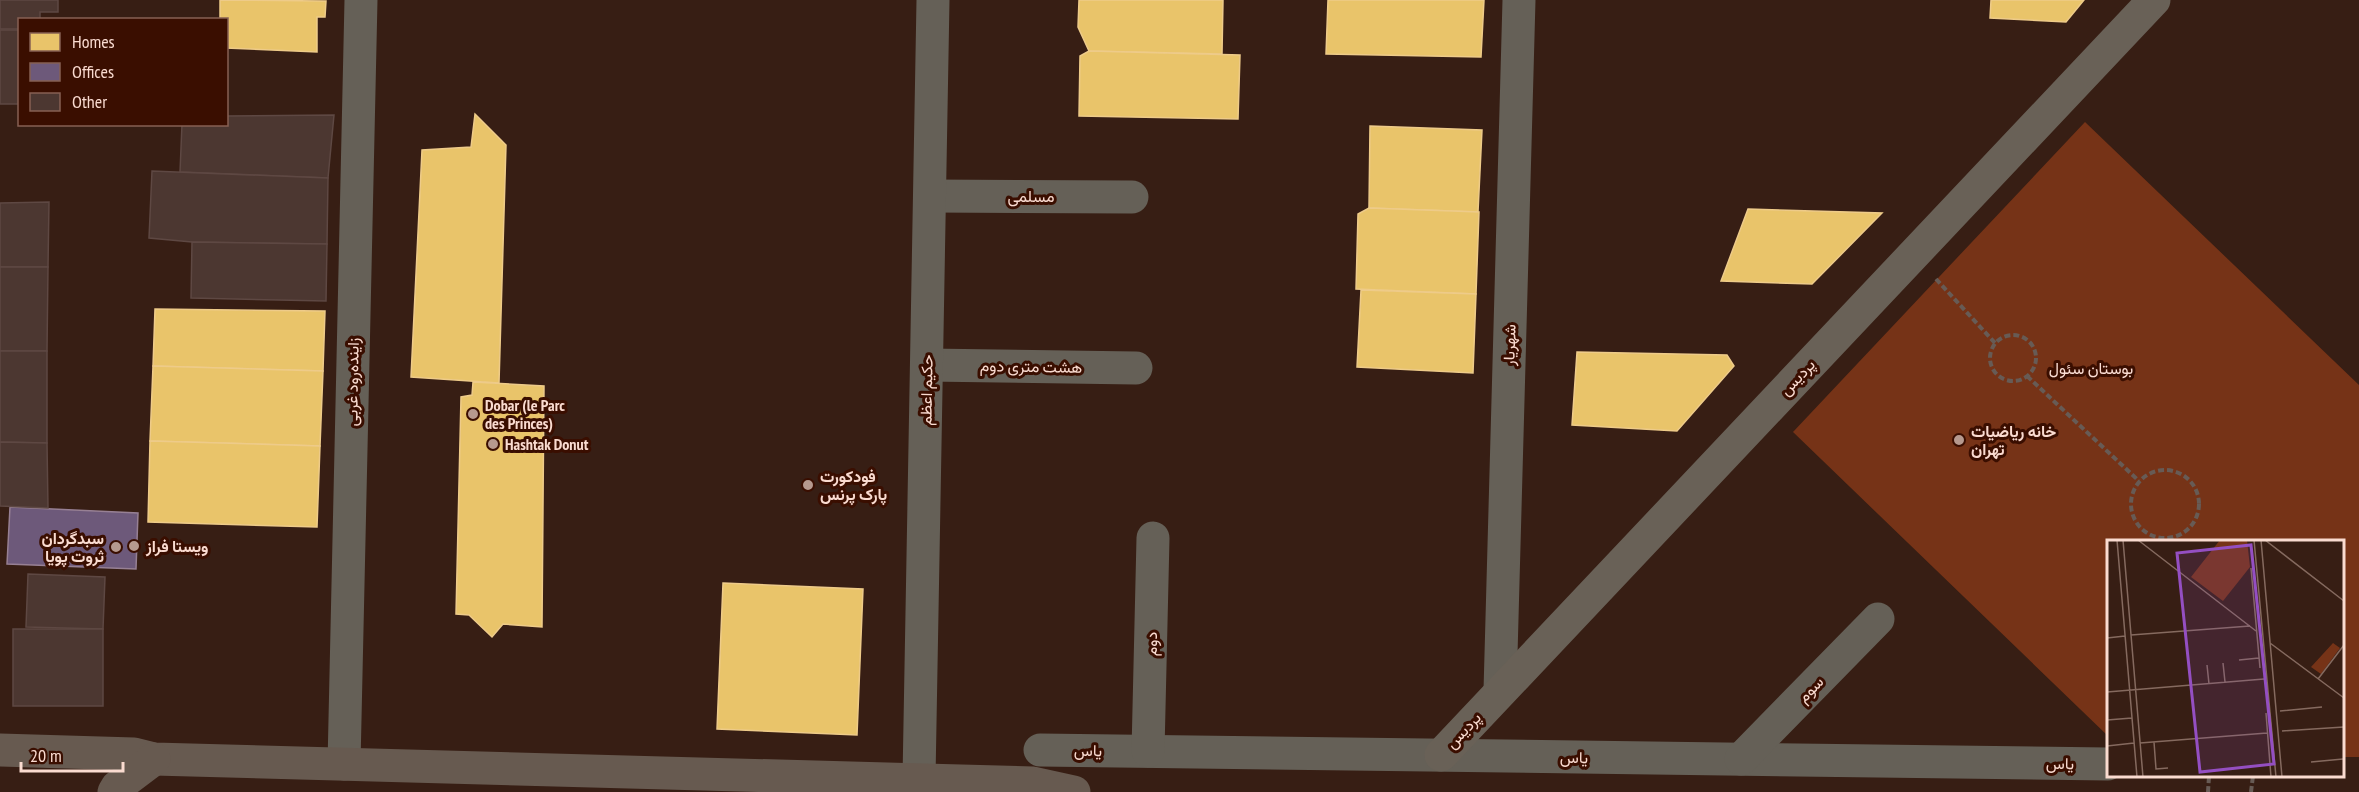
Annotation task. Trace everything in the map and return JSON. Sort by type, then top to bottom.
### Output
[{"type":"highway","points":[[0,750],[134,754],[154,759],[1033,783],[1074,792]]},
{"type":"highway","points":[[114,792],[117,787],[154,759]]},
{"type":"main road","name":"پردیس","points":[[1441,755],[2154,0]]},
{"type":"street","name":"زاینده‌رود غربی","points":[[344,764],[361,0]]},
{"type":"street","name":"حکیم اعظم","points":[[919,779],[933,0]]},
{"type":"street","name":"شهریار","points":[[1500,691],[1519,0]]},
{"type":"street","name":"مسلمی","points":[[930,196],[1132,196]]},
{"type":"street","name":"هشت متری دوم","points":[[927,365],[1136,368]]},
{"type":"street","name":"دوم","points":[[1148,751],[1153,538]]},
{"type":"street","name":"سوم","points":[[1741,759],[1878,619]]},
{"type":"street","name":"یاس","points":[[1040,750],[2107,764]]},
{"type":"path","points":[[1913,254],[1995,343]]},
{"type":"path","points":[[2015,335],[2029,342],[2035,355],[2033,370],[2028,376],[2014,381],[2000,377],[1994,371],[1990,357],[1995,343],[2001,338],[2015,335]]},
{"type":"path","points":[[2028,376],[2139,481]]},
{"type":"path","points":[[2172,470],[2192,482],[2198,493],[2199,505],[2197,517],[2191,527],[2172,538],[2151,536],[2142,530],[2131,511],[2130,501],[2139,481],[2148,473],[2172,470]]},
{"type":"path","points":[[2208,792],[2210,777]]},
{"type":"path","points":[[2251,792],[2253,777]]},
{"type":"green space","name":"بوستان سئول","points":[[2085,122],[2359,385],[2359,757],[2344,757],[2344,540],[2107,540],[2107,735],[1793,432]]},
{"type":"building: Homes","points":[[220,0],[326,1],[325,17],[317,17],[317,52],[228,48],[228,18],[220,18]]},
{"type":"building: Homes","points":[[1079,0],[1223,0],[1222,54],[1089,51],[1078,27]]},
{"type":"building: Homes","points":[[1328,0],[1484,0],[1481,57],[1326,54]]},
{"type":"building: Homes","points":[[1991,0],[2084,0],[2066,22],[1990,18]]},
{"type":"building: Homes","points":[[1089,51],[1240,55],[1238,119],[1079,116],[1080,56]]},
{"type":"building: Homes","points":[[475,114],[506,145],[499,383],[411,377],[422,150],[471,147]]},
{"type":"building: Homes","points":[[1370,126],[1482,130],[1478,212],[1369,208]]},
{"type":"building: Homes","points":[[1369,208],[1479,212],[1476,294],[1356,289],[1358,214]]},
{"type":"building: Homes","points":[[1748,209],[1882,213],[1812,284],[1721,281]]},
{"type":"building: Homes","points":[[1361,290],[1476,294],[1473,373],[1357,367]]},
{"type":"building: Homes","points":[[155,309],[325,311],[323,371],[153,366]]},
{"type":"building: Homes","points":[[1577,352],[1727,355],[1734,366],[1677,431],[1572,425]]},
{"type":"building: Homes","points":[[153,366],[323,371],[320,446],[150,441]]},
{"type":"building: Homes","points":[[473,382],[544,386],[542,627],[503,624],[492,637],[469,615],[456,614],[461,397],[472,395]]},
{"type":"building: Homes","points":[[150,441],[320,446],[317,527],[148,522]]},
{"type":"building: Homes","points":[[723,583],[863,589],[857,735],[717,729]]},
{"type":"building: Offices","points":[[10,507],[138,513],[136,569],[7,564]]},
{"type":"building: Other","points":[[0,0],[58,0],[58,12],[40,12],[40,18],[18,18],[18,29],[0,29]]},
{"type":"building: Other","points":[[0,30],[18,30],[18,104],[0,104]]},
{"type":"building: Other","points":[[334,115],[328,178],[180,172],[182,126],[228,126],[228,116]]},
{"type":"building: Other","points":[[152,171],[328,178],[327,244],[192,242],[149,238]]},
{"type":"building: Other","points":[[49,202],[48,267],[0,267],[0,203]]},
{"type":"building: Other","points":[[192,242],[327,244],[326,301],[191,298]]},
{"type":"building: Other","points":[[0,267],[48,267],[47,351],[0,351]]},
{"type":"building: Other","points":[[0,351],[47,351],[47,443],[0,442]]},
{"type":"building: Other","points":[[0,442],[47,443],[48,508],[0,506]]},
{"type":"building: Other","points":[[28,574],[105,577],[103,629],[26,627]]},
{"type":"building: Other","points":[[13,629],[103,629],[103,706],[13,706]]},
{"type":"place","name":"Dobar (le Parc des Princes)","points":[[473,414]]},
{"type":"place","name":"خانه ریاضیات تهران","points":[[1959,440]]},
{"type":"place","name":"Hashtak Donut","points":[[493,444]]},
{"type":"place","name":"فودکورت پارک پرنس","points":[[808,485]]},
{"type":"place","name":"ویستا فراز","points":[[134,546]]},
{"type":"place","name":"سبدگردان ثروت پویا","points":[[116,547]]}]
